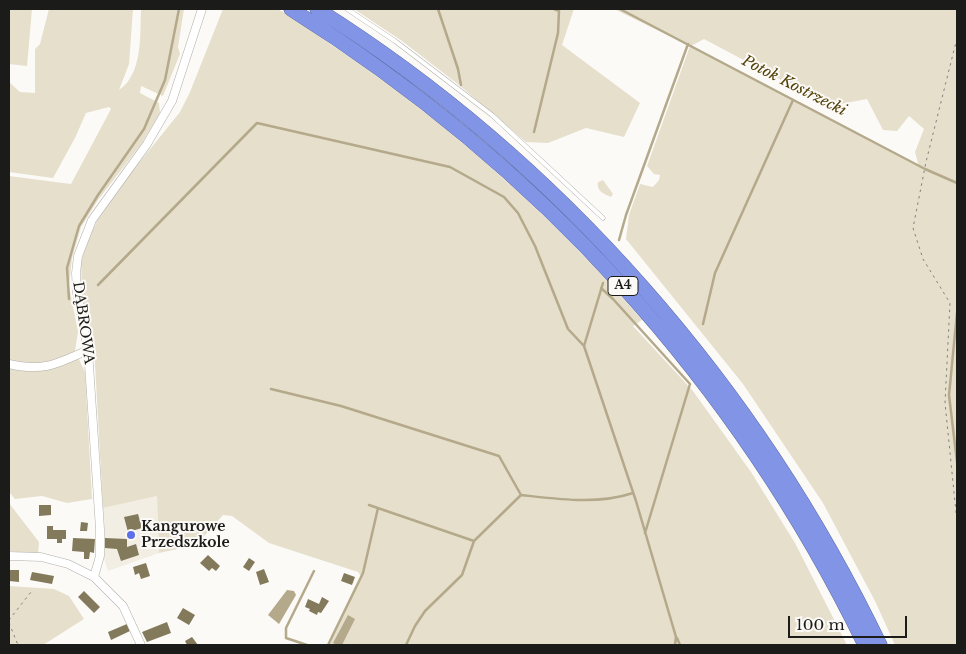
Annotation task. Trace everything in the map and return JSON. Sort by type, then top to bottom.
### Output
[{"type":"highway","name":"A4","points":[[291,9],[387,73],[471,139],[541,202],[627,290],[681,353],[759,460],[816,553],[865,645]]},
{"type":"highway","name":"A4","points":[[317,9],[398,64],[484,132],[567,207],[636,280],[698,353],[768,448],[817,526],[847,579],[880,645]]},
{"type":"street","name":"DĄBROWA","points":[[94,578],[100,556],[100,529],[88,350],[77,293],[76,273],[78,256],[92,220],[147,144],[168,108],[202,9]]},
{"type":"street","points":[[9,364],[36,368],[54,364],[88,350]]},
{"type":"street","points":[[9,556],[41,558],[68,564],[94,578],[123,606],[141,645]]},
{"type":"lane","points":[[348,9],[395,41],[492,115],[603,218]]},
{"type":"path","points":[[957,38],[926,162],[912,228],[923,259],[950,303],[945,403],[957,522]]},
{"type":"path","points":[[18,645],[9,622],[31,592]]},
{"type":"shaded area","points":[[271,8],[287,14],[303,24],[415,105],[455,137],[495,171],[571,243],[642,320],[633,326],[693,391],[751,472],[795,543],[847,645],[329,645],[361,576],[358,572],[269,543],[232,516],[223,515],[196,545],[159,553],[157,496],[103,508],[94,346],[82,296],[81,262],[97,221],[126,179],[180,112],[190,92],[223,9]]},
{"type":"shaded area","points":[[9,9],[32,9],[27,66],[9,64]]},
{"type":"shaded area","points":[[49,9],[133,9],[129,64],[119,90],[127,83],[132,74],[139,53],[141,9],[184,9],[178,47],[180,54],[163,96],[141,86],[140,93],[159,103],[160,113],[142,143],[98,200],[81,227],[72,258],[69,286],[78,332],[75,351],[85,372],[92,499],[67,503],[42,496],[15,499],[9,492],[9,176],[71,184],[111,109],[109,107],[86,113],[75,138],[53,178],[9,172],[9,82],[20,92],[35,93],[35,49],[40,44]]},
{"type":"shaded area","points":[[354,9],[574,9],[562,45],[640,103],[624,137],[586,128],[548,143],[526,142],[459,85],[402,41]]},
{"type":"shaded area","points":[[614,9],[957,9],[957,645],[895,645],[875,601],[823,503],[743,384],[626,239],[629,215],[640,184],[653,187],[659,180],[660,175],[654,174],[647,166],[690,46]],"holes":[[[704,39],[830,106],[867,99],[883,130],[897,131],[909,116],[924,129],[915,152],[919,167],[691,46]]]},
{"type":"shaded area","points":[[603,180],[613,194],[611,197],[601,192],[598,188],[598,182]]},
{"type":"shaded area","name":"Kangurowe Przedszkole","points":[[157,496],[159,553],[108,571],[103,556],[105,538],[103,508]]},
{"type":"shaded area","points":[[9,503],[39,542],[38,554],[9,551]]},
{"type":"shaded area","points":[[9,586],[54,589],[69,596],[84,619],[43,645],[9,645]]},
{"type":"shaded area","points":[[287,590],[294,591],[296,595],[279,624],[268,615]]},
{"type":"shaded area","points":[[348,615],[355,619],[342,645],[337,645],[333,643]]},
{"type":"building","points":[[39,505],[51,505],[51,515],[39,516]]},
{"type":"building","points":[[138,514],[142,528],[128,532],[124,517]]},
{"type":"building","points":[[81,522],[88,523],[87,531],[80,531]]},
{"type":"building","points":[[47,526],[53,526],[53,530],[66,530],[66,539],[62,539],[62,543],[57,543],[57,539],[47,539]]},
{"type":"building","points":[[73,538],[95,539],[94,553],[90,552],[89,559],[84,559],[84,552],[72,551]]},
{"type":"building","points":[[105,538],[127,539],[127,547],[136,544],[139,555],[121,561],[117,549],[105,548]]},
{"type":"building","points":[[208,555],[220,566],[216,571],[212,568],[209,571],[200,563]]},
{"type":"building","points":[[249,558],[255,562],[249,571],[243,567]]},
{"type":"building","points":[[146,563],[150,576],[141,579],[139,573],[135,575],[133,567]]},
{"type":"building","points":[[264,569],[269,582],[260,585],[256,572]]},
{"type":"building","points":[[9,570],[19,570],[19,582],[9,581]]},
{"type":"building","points":[[32,572],[54,576],[52,584],[30,580]]},
{"type":"building","points":[[344,573],[355,577],[352,585],[341,581]]},
{"type":"building","points":[[84,591],[100,607],[94,613],[78,597]]},
{"type":"building","points":[[322,597],[329,601],[321,613],[318,612],[317,615],[305,607],[308,599],[319,604]]},
{"type":"building","points":[[183,608],[195,615],[189,625],[177,618]]},
{"type":"building","points":[[167,622],[171,633],[147,642],[142,632]]},
{"type":"building","points":[[127,624],[130,631],[111,640],[108,632]]},
{"type":"building","points":[[192,637],[198,645],[187,645],[185,641]]},
{"type":"waterway","points":[[69,299],[67,268],[79,226],[144,129],[165,80],[179,9]]},
{"type":"waterway","points":[[438,9],[458,69],[461,85]]},
{"type":"waterway","points":[[534,132],[558,33],[559,11],[554,9]]},
{"type":"waterway","name":"Potok Kostrzecki","points":[[620,9],[925,169],[957,183]]},
{"type":"waterway","points":[[619,240],[626,215],[688,44]]},
{"type":"waterway","points":[[703,324],[715,273],[793,100]]},
{"type":"waterway","points":[[98,285],[257,123],[450,167],[504,197],[518,213],[535,246],[568,329],[584,346],[636,501],[676,637],[675,645]]},
{"type":"waterway","points":[[584,346],[603,283]]},
{"type":"waterway","points":[[601,288],[690,384],[645,533]]},
{"type":"waterway","points":[[957,313],[949,395],[957,462]]},
{"type":"waterway","points":[[271,389],[341,406],[499,456],[521,495]]},
{"type":"waterway","points":[[521,495],[591,500],[619,497],[633,493]]},
{"type":"waterway","points":[[406,645],[425,611],[462,575],[474,541],[521,495]]},
{"type":"waterway","points":[[369,505],[474,541]]},
{"type":"waterway","points":[[328,645],[363,573],[378,508]]},
{"type":"waterway","points":[[307,645],[286,638],[286,628],[314,571]]},
{"type":"waterway","points":[[677,638],[680,645]]},
{"type":"place","name":"Kangurowe Przedszkole","points":[[131,535]]}]
